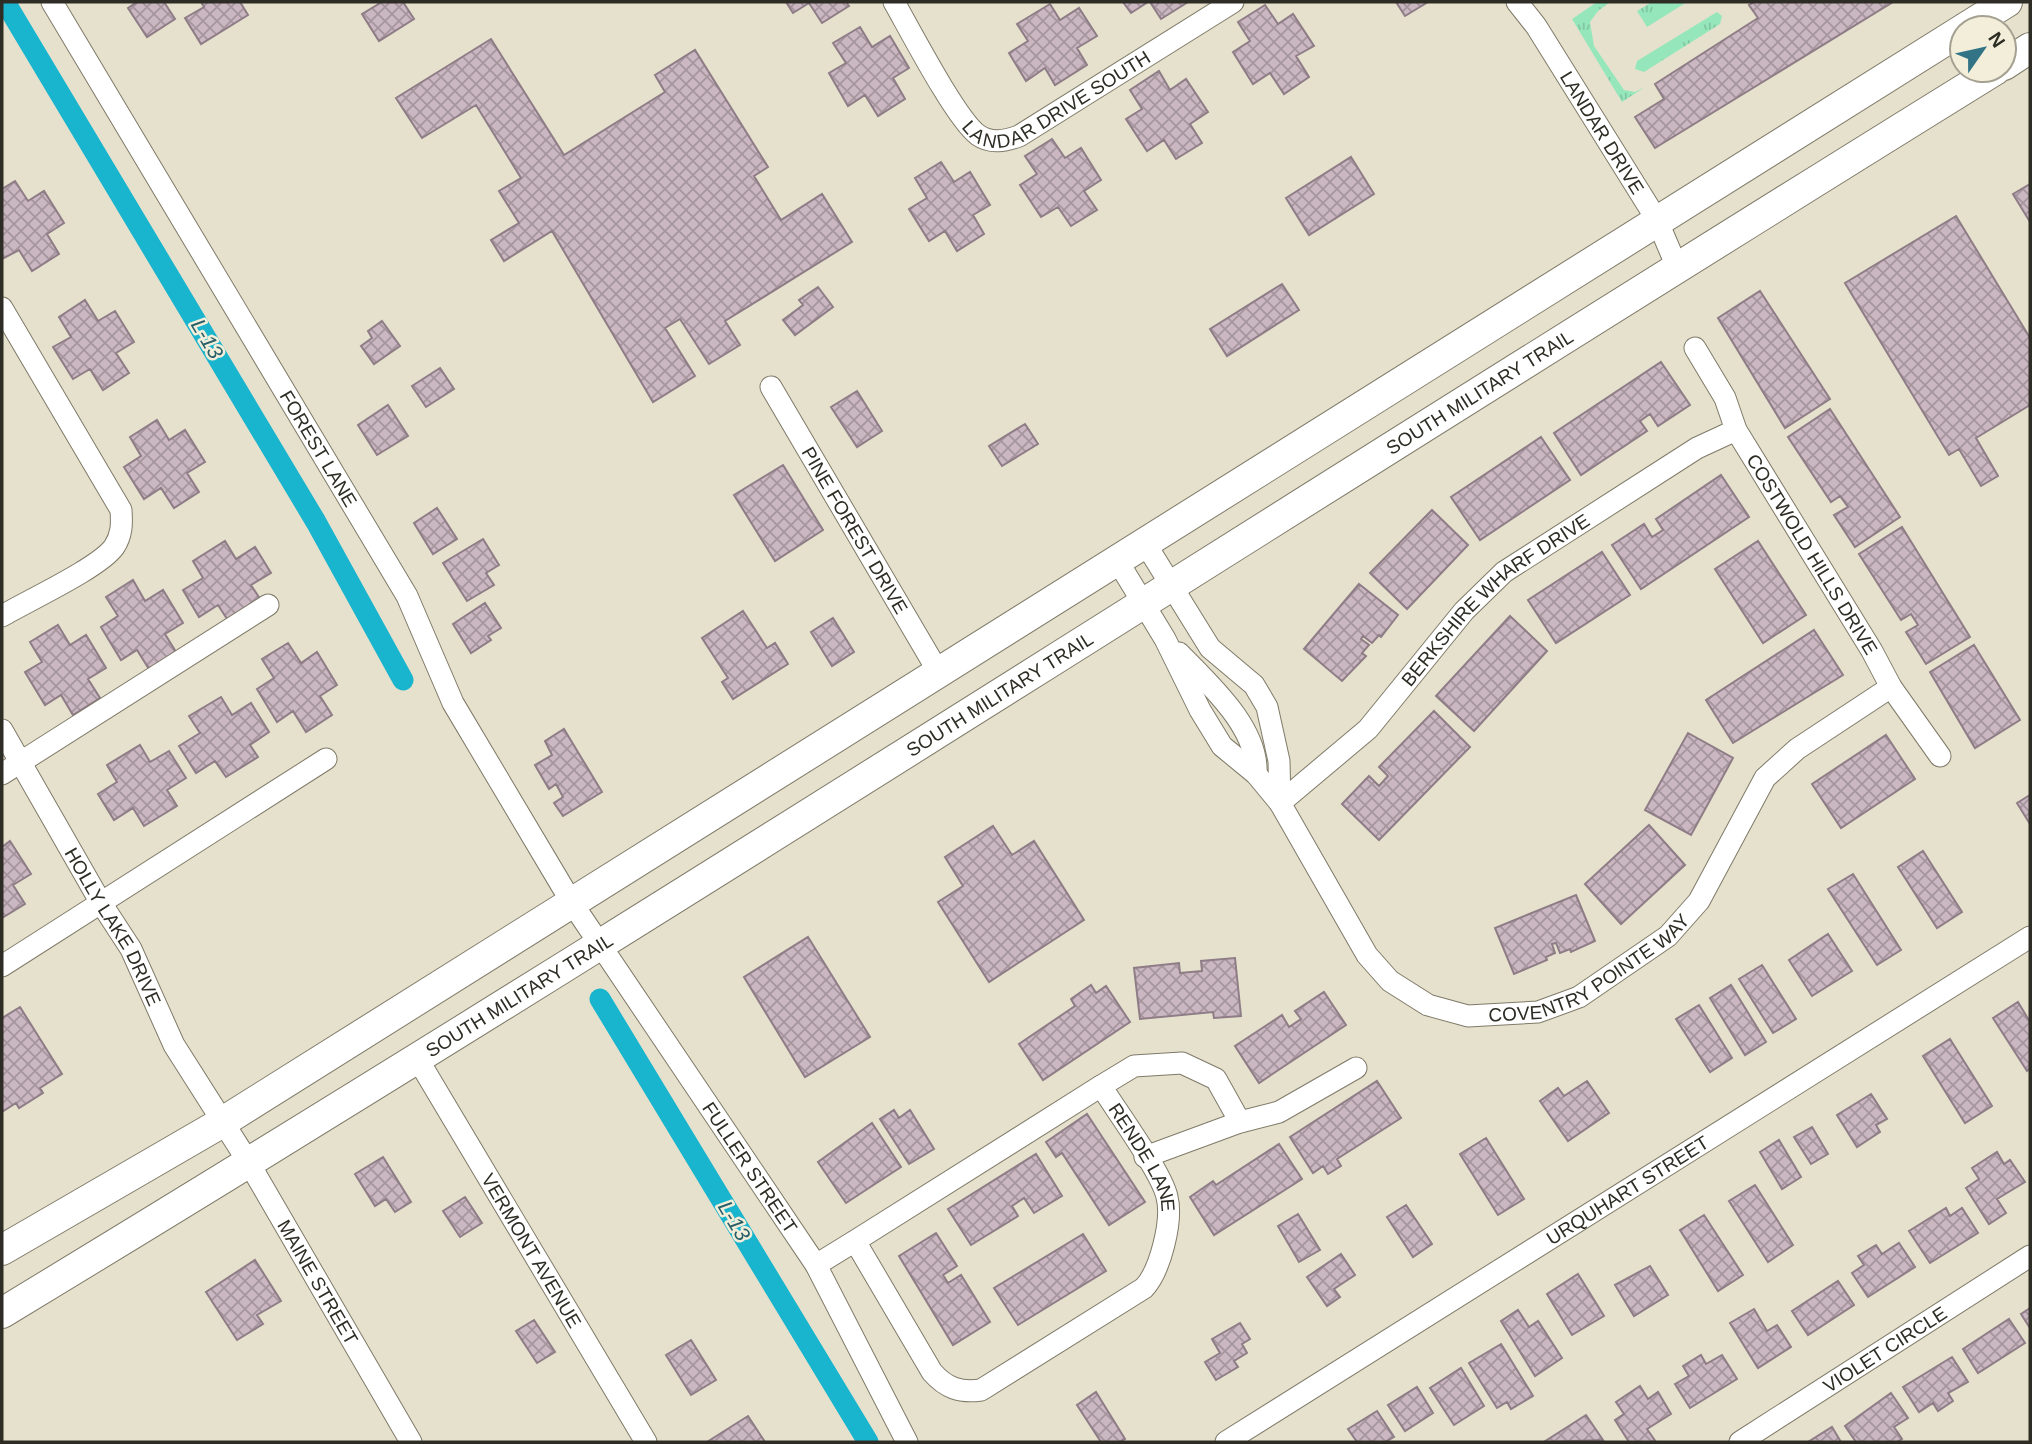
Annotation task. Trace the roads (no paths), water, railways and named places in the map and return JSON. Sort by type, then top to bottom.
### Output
[{"type":"main road","points":[[1987,14],[2007,2]]},
{"type":"main road","points":[[2,1250],[222,1123],[1948,38]]},
{"type":"main road","name":"SOUTH MILITARY TRAIL","points":[[2,1312],[602,946],[1677,267],[1972,84]]},
{"type":"street","name":"FOREST LANE","points":[[52,2],[407,596],[453,703],[572,903]]},
{"type":"street","name":"LANDAR DRIVE SOUTH","points":[[894,2],[961,116],[977,135],[991,141],[1006,141],[1019,136],[1233,2]]},
{"type":"street","name":"LANDAR DRIVE","points":[[1517,2],[1536,26],[1657,220],[1677,267]]},
{"type":"street","points":[[2,308],[121,510],[122,524],[120,538],[102,559],[2,616]]},
{"type":"street","name":"COSTWOLD HILLS DRIVE","points":[[1695,348],[1725,398],[1736,430],[1872,651],[1891,687],[1940,755]]},
{"type":"street","name":"PINE FOREST DRIVE","points":[[771,387],[939,673]]},
{"type":"street","name":"BERKSHIRE WHARF DRIVE","points":[[1280,803],[1368,729],[1464,611],[1504,572],[1697,449],[1736,430]]},
{"type":"street","name":"COVENTRY POINTE WAY","points":[[1145,543],[1210,648],[1254,685],[1267,707],[1279,761],[1280,803]]},
{"type":"street","name":"COVENTRY POINTE WAY","points":[[1117,560],[1166,639],[1200,710],[1222,746],[1256,774],[1280,803],[1367,955],[1390,981],[1428,1005],[1468,1016],[1538,1012],[1578,997],[1668,936],[1699,901],[1765,778],[1797,748],[1891,687]]},
{"type":"street","points":[[2,774],[268,605]]},
{"type":"street","name":"COVENTRY POINTE WAY","points":[[1166,639],[1214,689],[1238,721],[1257,758],[1256,774]]},
{"type":"street","name":"HOLLY LAKE DRIVE","points":[[2,730],[101,903],[131,949],[174,1045],[222,1123]]},
{"type":"street","points":[[1248,740],[1274,738]]},
{"type":"street","points":[[2,966],[326,758]]},
{"type":"street","name":"FULLER STREET","points":[[572,903],[816,1265],[907,1442]]},
{"type":"street","name":"URQUHART STREET","points":[[1226,1442],[2030,937]]},
{"type":"street","name":"VERMONT AVENUE","points":[[417,1058],[646,1442]]},
{"type":"street","points":[[1101,1086],[1134,1066],[1182,1063],[1216,1079],[1240,1122]]},
{"type":"street","points":[[1145,1157],[1240,1122],[1279,1112],[1356,1068]]},
{"type":"street","name":"RENDE LANE","points":[[816,1265],[1101,1086],[1167,1197],[1166,1225],[1154,1277],[1132,1297],[981,1390],[967,1392],[941,1382],[855,1241]]},
{"type":"street","name":"MAINE STREET","points":[[222,1123],[249,1163],[411,1442]]},
{"type":"street","name":"VIOLET CIRCLE","points":[[1740,1442],[2030,1256]]},
{"type":"waterway","name":"L-13","points":[[5,2],[316,522],[403,680]]},
{"type":"waterway","name":"L-13","points":[[600,999],[868,1442]]}]
